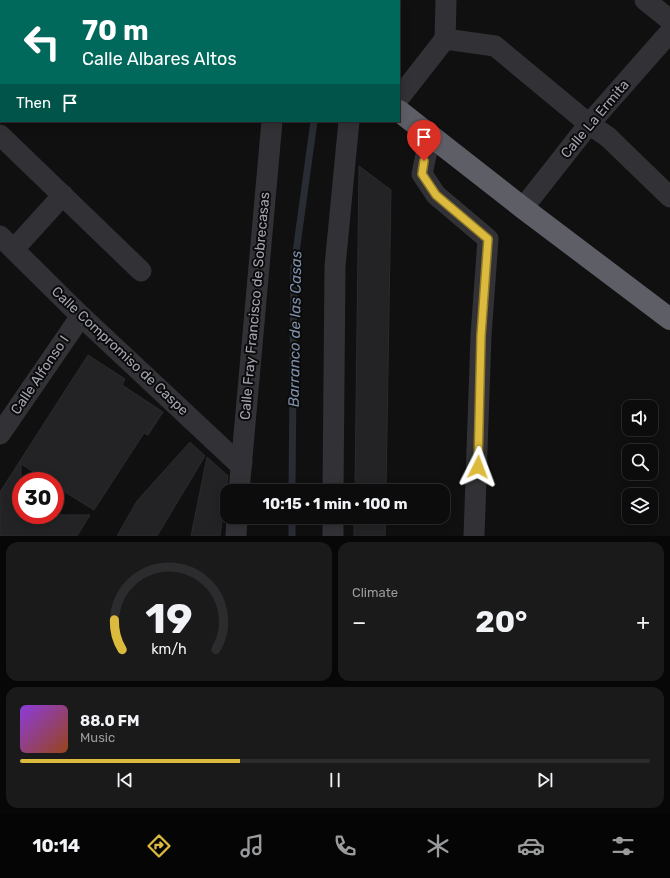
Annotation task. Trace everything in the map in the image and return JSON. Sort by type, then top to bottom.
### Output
[{"type":"highway","points":[[400,112],[523,208],[670,319]]},
{"type":"street","points":[[400,97],[445,40],[446,0]]},
{"type":"street","points":[[645,0],[670,20]]},
{"type":"street","name":"Calle La Ermita","points":[[523,208],[589,124],[670,32]]},
{"type":"street","points":[[445,40],[495,46],[589,124],[608,137],[669,196]]},
{"type":"street","name":"Calle Fray Francisco de Sobrecasas","points":[[240,484],[272,122]]},
{"type":"street","points":[[333,484],[334,266],[349,122]]},
{"type":"street","points":[[0,135],[141,271]]},
{"type":"street","points":[[430,136],[422,174],[436,195],[488,239],[481,336],[474,536]]},
{"type":"street","points":[[7,243],[62,195]]},
{"type":"street","name":"Calle Compromiso de Caspe","points":[[7,243],[81,316],[237,462],[242,463]]},
{"type":"street","name":"Calle Alfonso I","points":[[0,434],[81,316]]},
{"type":"street","points":[[236,536],[237,524]]},
{"type":"street","points":[[333,524],[333,536]]},
{"type":"building","points":[[359,166],[391,190],[386,484],[355,484]]},
{"type":"building","points":[[88,355],[125,379],[122,385],[163,412],[148,435],[144,433],[94,510],[64,492],[64,472],[34,472],[21,464],[21,472],[13,472]]},
{"type":"building","points":[[190,442],[205,456],[157,536],[117,536],[137,501]]},
{"type":"building","points":[[207,457],[228,476],[227,484],[220,484],[220,524],[222,524],[220,536],[191,536]]},
{"type":"building","points":[[12,473],[12,524],[64,524],[64,515],[90,515],[77,536],[0,536],[0,492]]},
{"type":"building","points":[[354,524],[386,524],[385,536],[354,536]]},
{"type":"waterway","name":"Barranco de las Casas","points":[[292,484],[294,267],[314,122]]},
{"type":"waterway","name":"Barranco de las Casas","points":[[292,524],[292,536]]},
{"type":"route","points":[[424,161],[422,174],[436,195],[488,239],[481,336],[478,467]]}]
